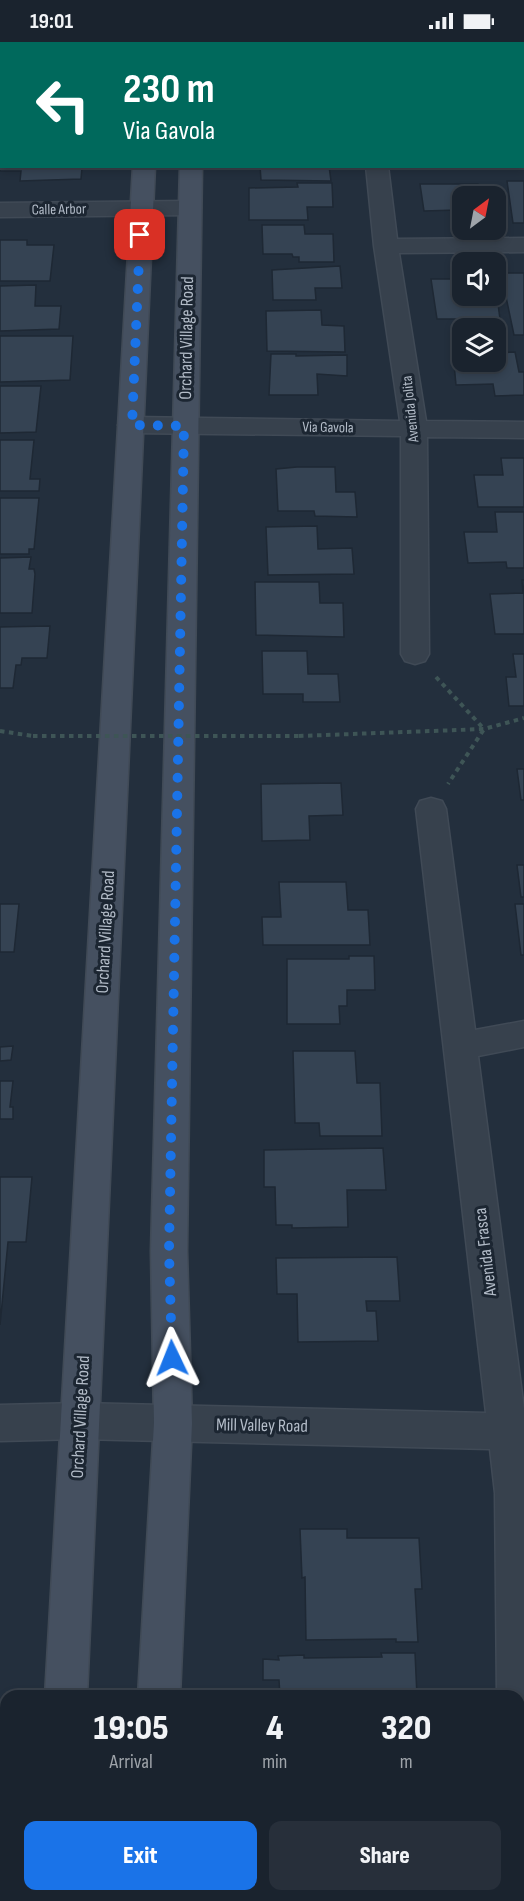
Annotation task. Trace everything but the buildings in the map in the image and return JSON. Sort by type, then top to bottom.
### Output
[{"type":"main road","name":"Orchard Village Road","points":[[66,1690],[144,168]]},
{"type":"main road","name":"Orchard Village Road","points":[[159,1690],[173,1423],[169,1251],[191,168]]},
{"type":"street","name":"Avenida Jolita","points":[[377,168],[386,246],[414,428],[415,654]]},
{"type":"street","name":"Calle Arbor","points":[[0,210],[190,208]]},
{"type":"street","points":[[386,246],[524,245]]},
{"type":"street","name":"Via Gavola","points":[[132,425],[524,430]]},
{"type":"street","name":"Avenida Frasca","points":[[431,810],[460,1046],[515,1432],[518,1690]]},
{"type":"street","points":[[460,1046],[524,1034]]},
{"type":"street","name":"Mill Valley Road","points":[[0,1423],[80,1421],[515,1432]]},
{"type":"path","points":[[415,654],[484,729]]},
{"type":"path","points":[[0,731],[33,736],[299,736],[484,729],[524,718]]},
{"type":"path","points":[[431,810],[484,729]]},
{"type":"route","points":[[140,235],[132,425],[184,426],[169,1251],[172,1358]]}]
